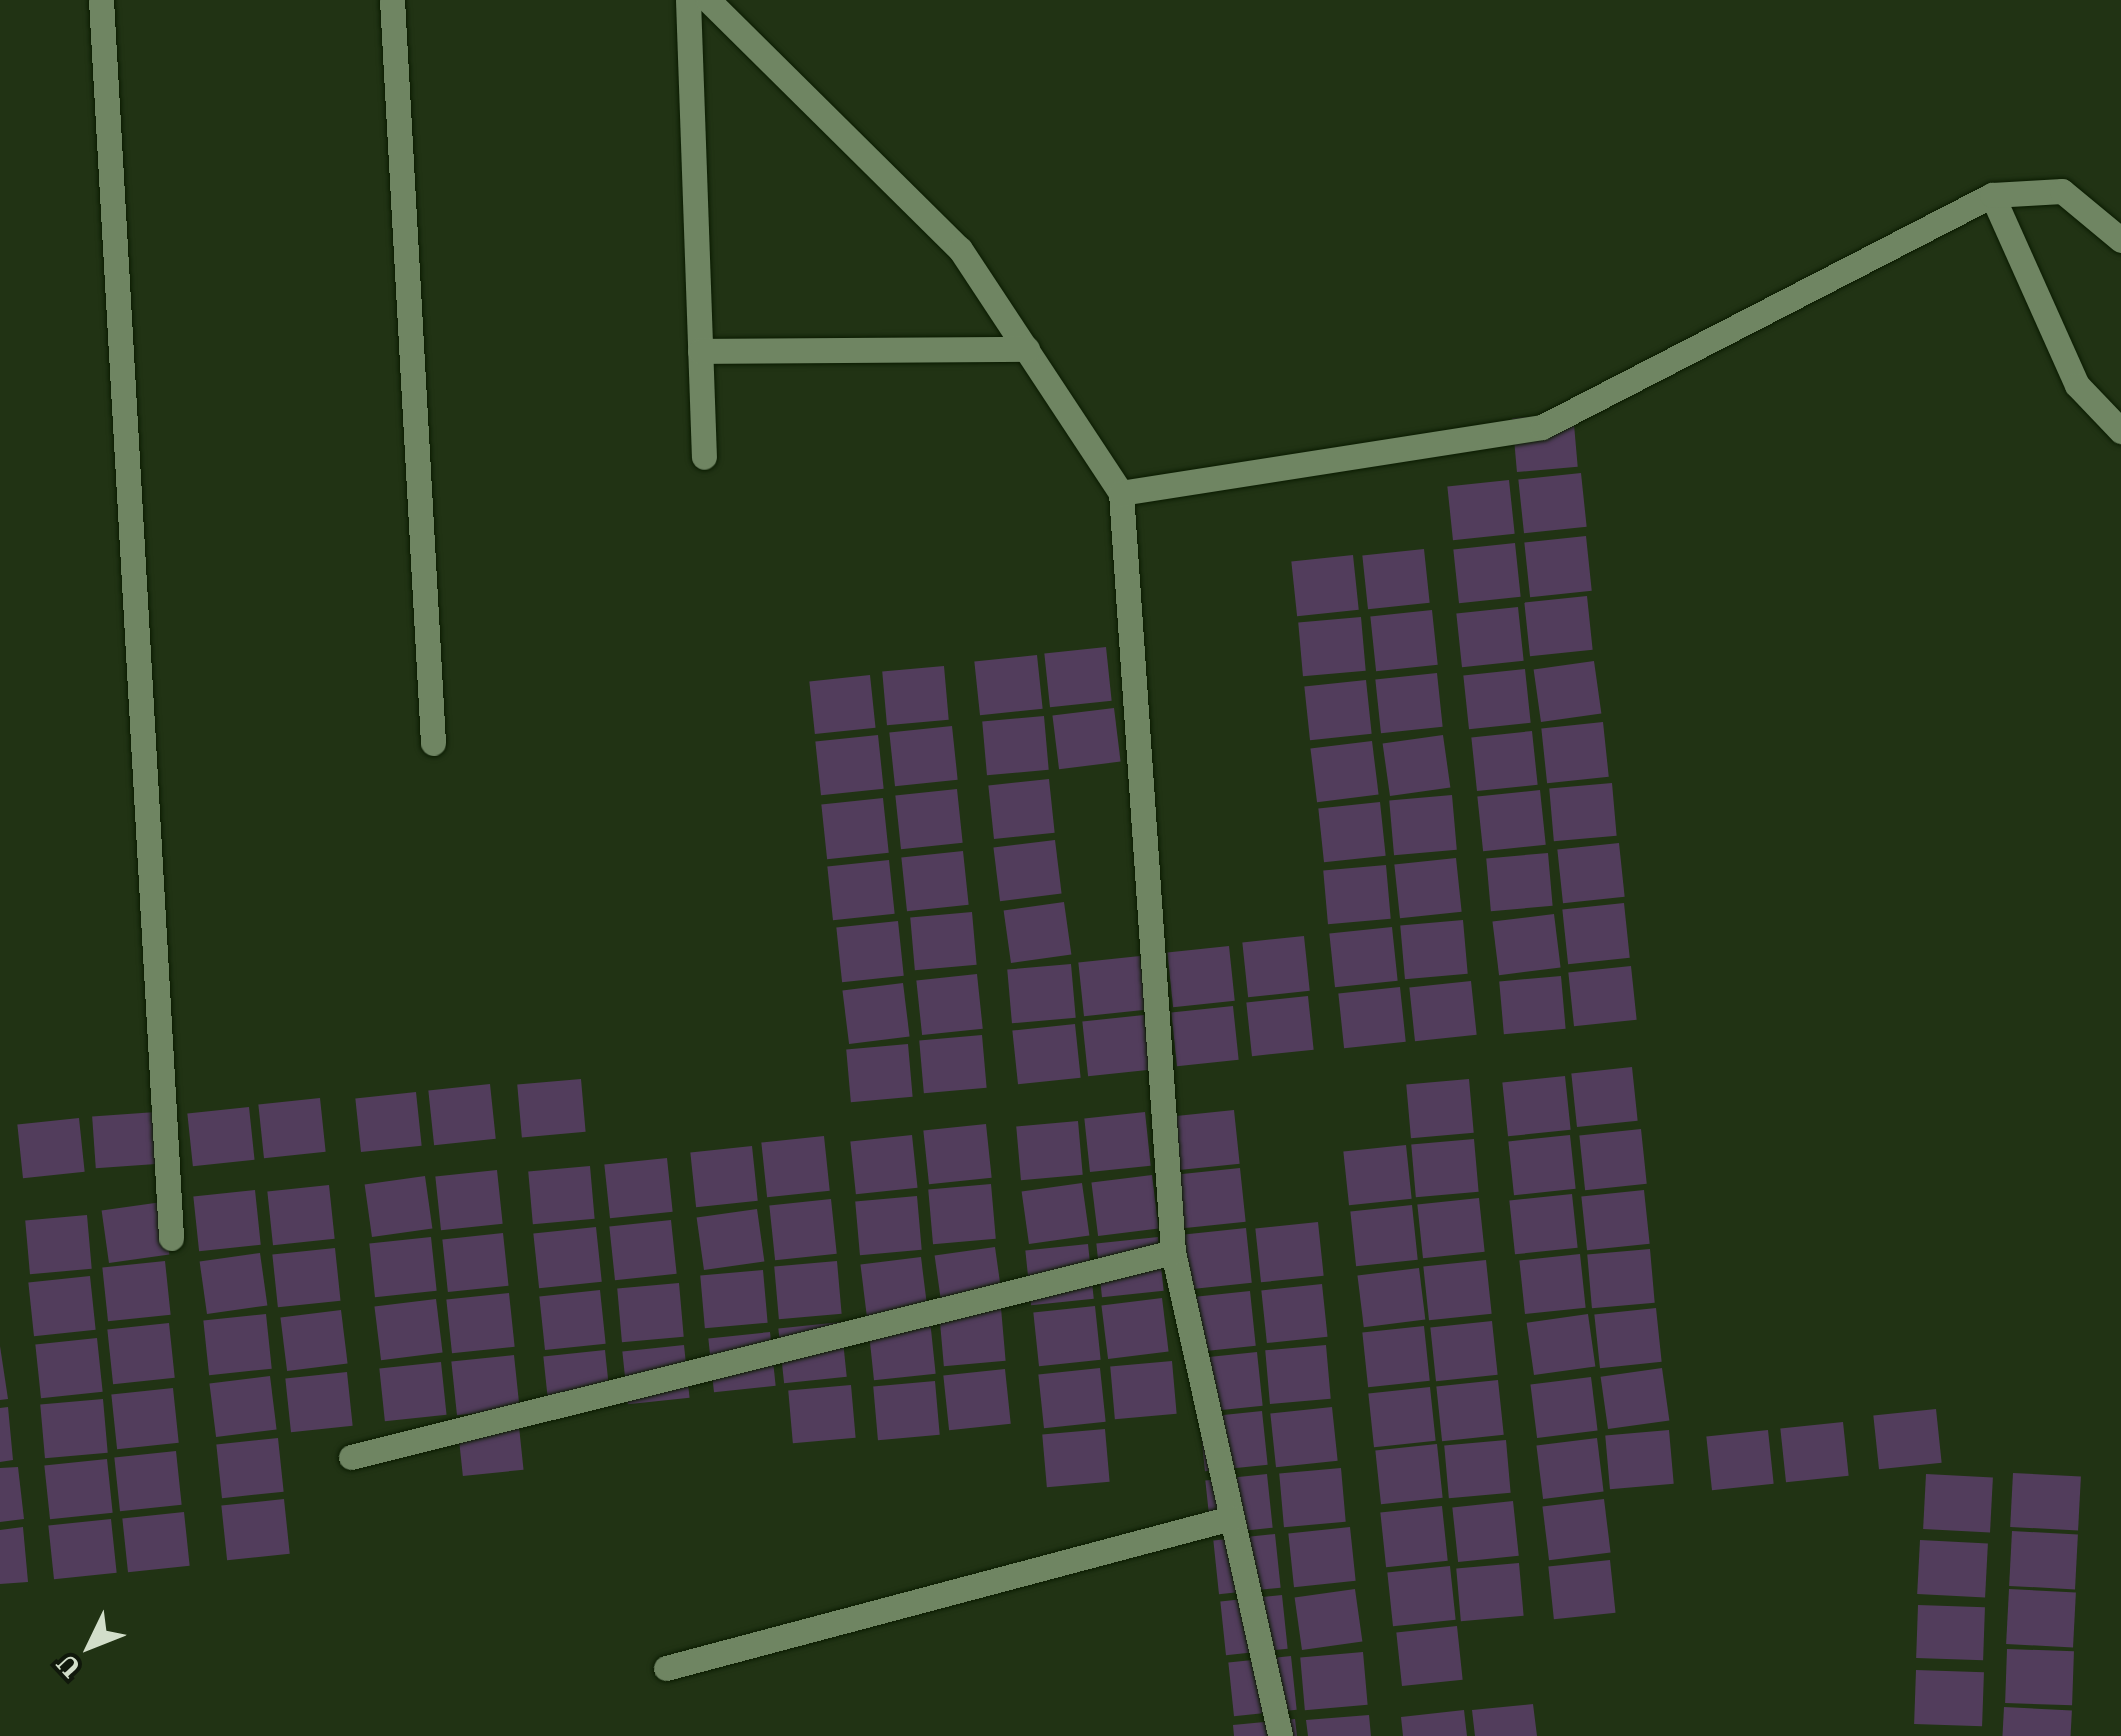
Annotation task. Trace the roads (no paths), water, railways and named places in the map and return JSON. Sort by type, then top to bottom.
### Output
[{"type":"street","points":[[101,0],[171,1238]]},
{"type":"street","points":[[392,0],[432,743]]},
{"type":"street","points":[[688,0],[704,457]]},
{"type":"street","points":[[708,0],[960,248],[1121,493],[1173,1252],[1280,1736]]},
{"type":"street","points":[[1121,493],[1542,428],[1992,195],[2062,190],[2121,240]]},
{"type":"street","points":[[1992,195],[2077,386],[2121,431]]},
{"type":"street","points":[[700,351],[1027,349]]},
{"type":"street","points":[[351,1457],[1173,1252]]},
{"type":"street","points":[[666,1668],[1231,1518]]}]
